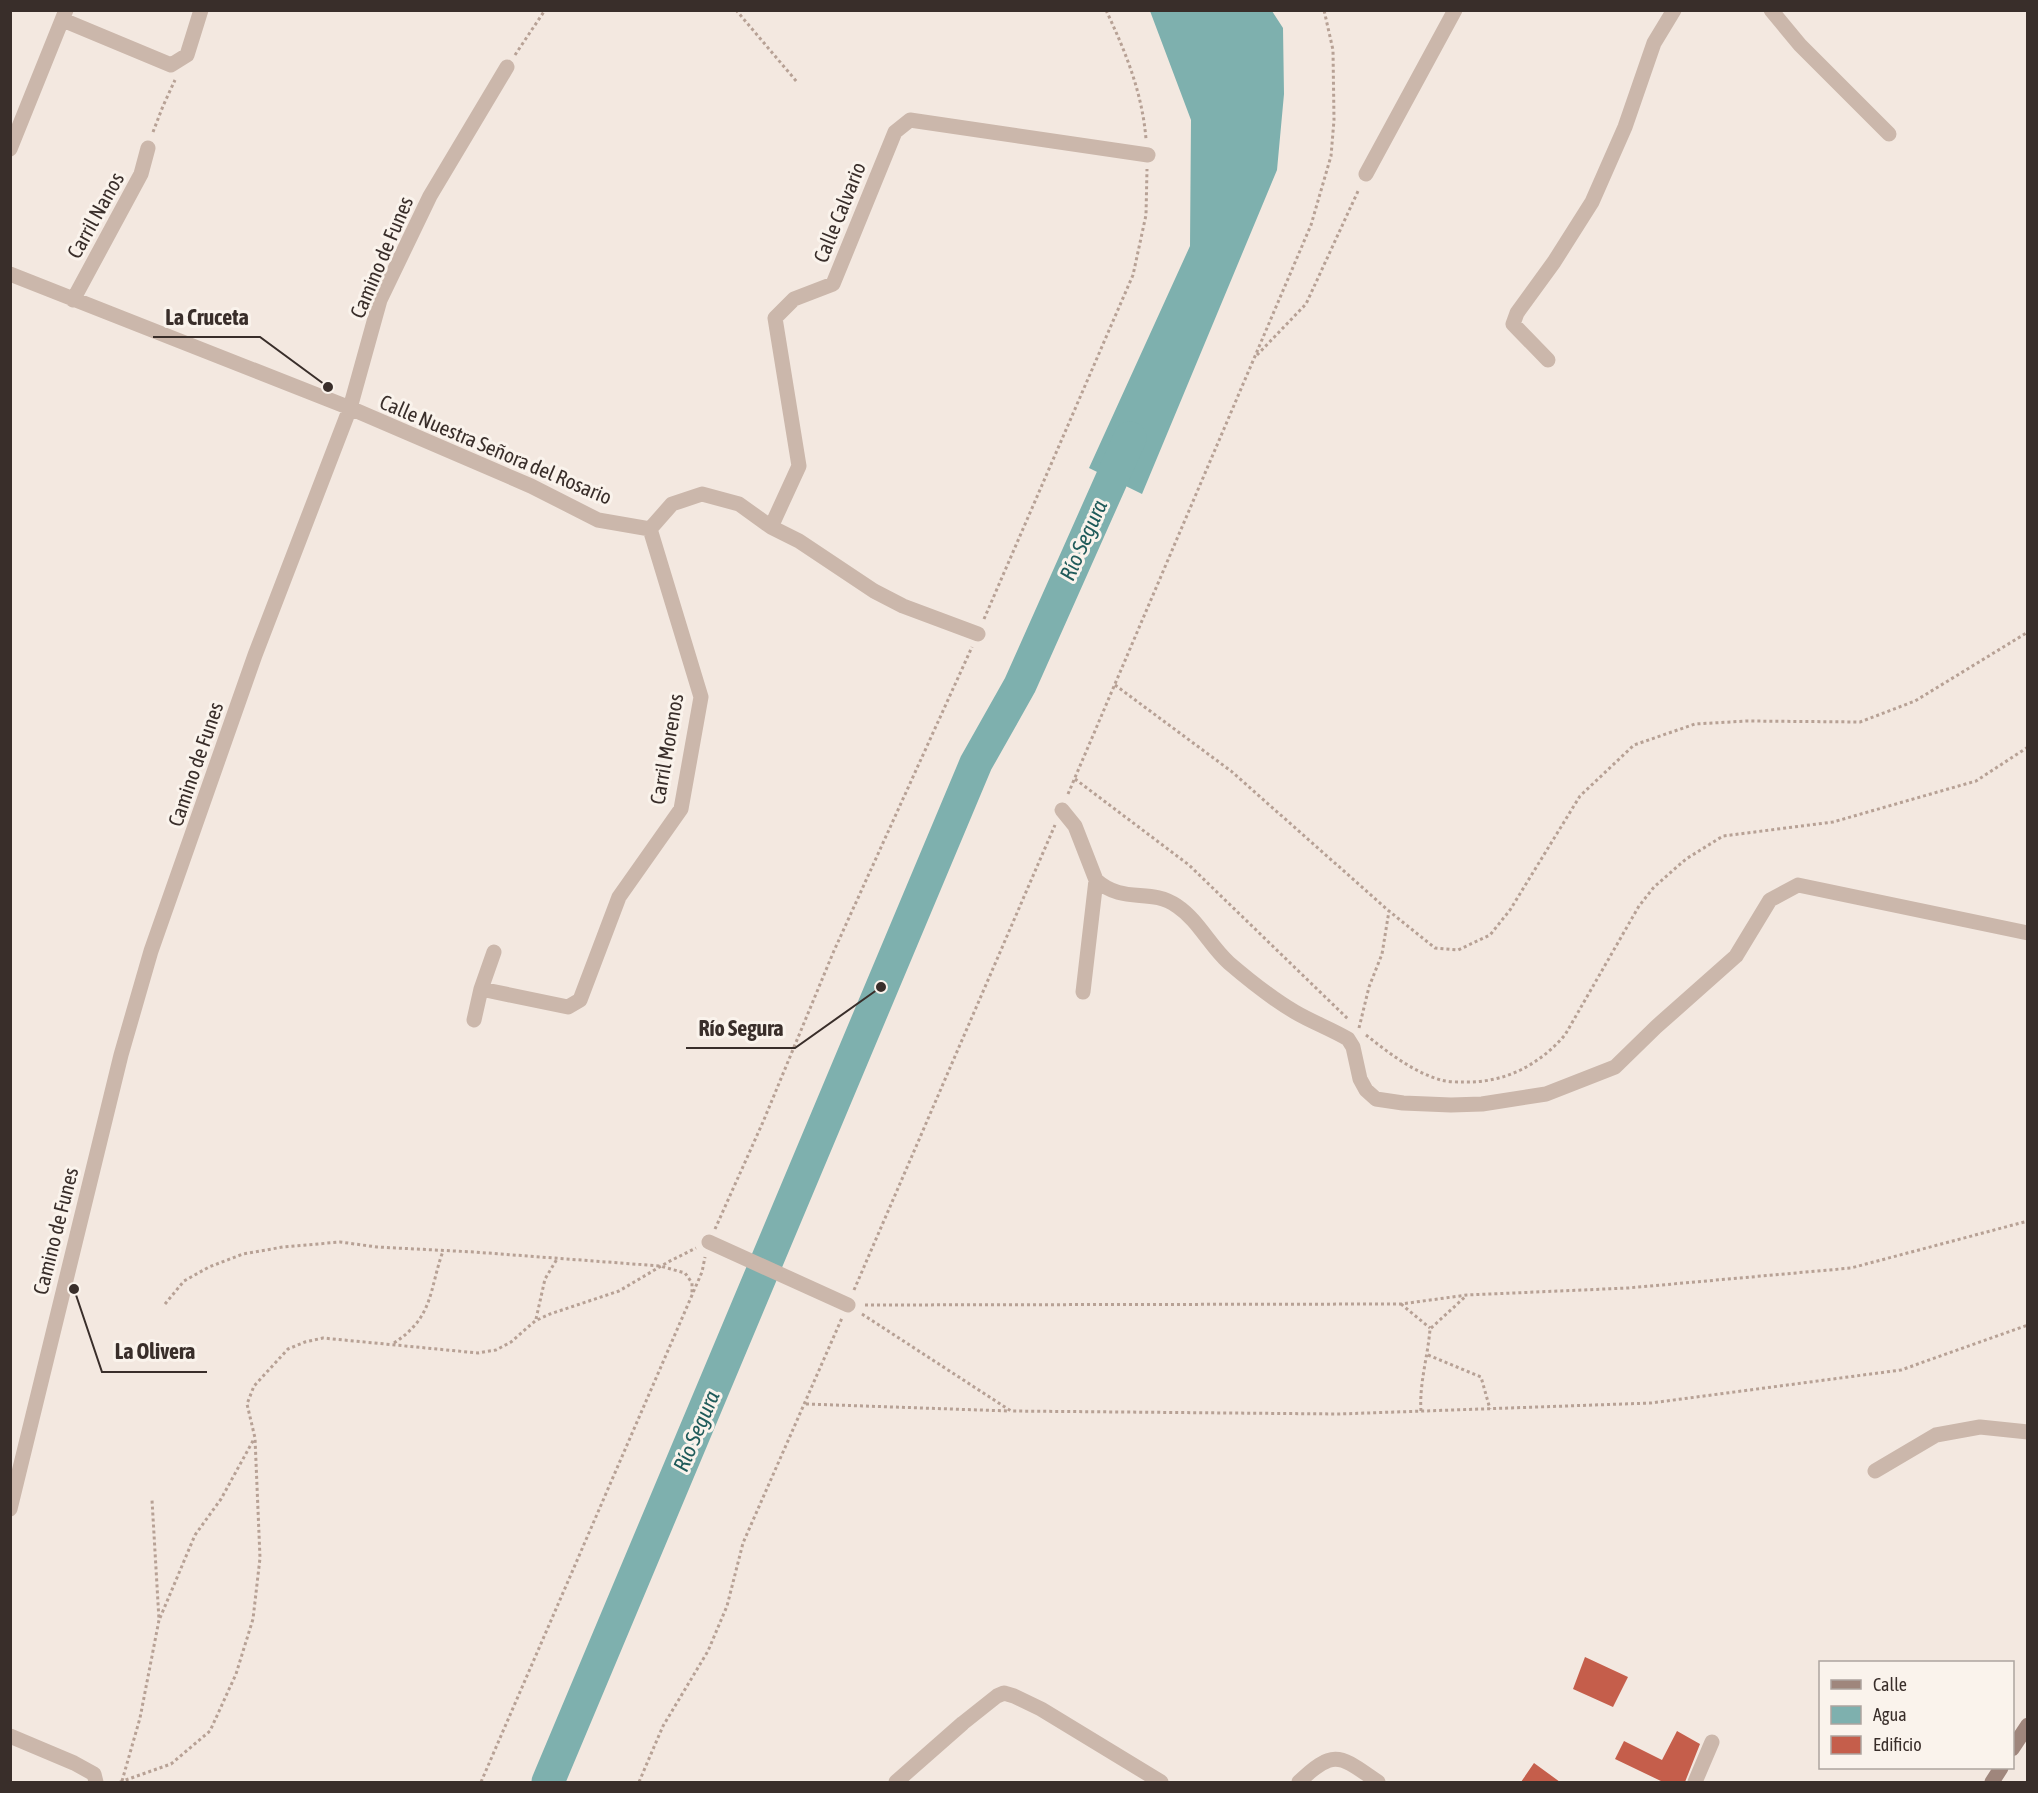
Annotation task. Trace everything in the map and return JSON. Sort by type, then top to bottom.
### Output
[{"type":"main road","points":[[2014,1747],[2028,1725]]},
{"type":"main road","points":[[1992,1782],[2000,1769]]},
{"type":"street","points":[[10,149],[65,15],[171,65],[188,55],[201,10]]},
{"type":"street","points":[[1366,174],[1455,10]]},
{"type":"street","points":[[1548,360],[1513,324],[1517,313],[1554,262],[1592,202],[1625,127],[1654,44],[1674,10]]},
{"type":"street","points":[[1771,10],[1800,45],[1889,134]]},
{"type":"street","name":"Camino de Funes","points":[[10,1509],[121,1055],[151,951],[255,655],[350,408],[380,300],[430,196],[507,67]]},
{"type":"street","name":"Calle Calvario","points":[[771,527],[799,466],[775,318],[794,299],[833,284],[895,132],[910,120],[1148,154]]},
{"type":"street","name":"Carril Nanos","points":[[73,300],[141,174],[148,148]]},
{"type":"street","name":"Calle Nuestra Señora del Rosario","points":[[10,274],[350,408],[531,486],[598,520],[650,529]]},
{"type":"street","points":[[650,529],[672,504],[702,494],[739,504],[771,527],[799,541],[874,591],[903,606],[978,634]]},
{"type":"street","name":"Carril Morenos","points":[[481,989],[568,1007],[580,1000],[619,897],[681,809],[701,697],[650,529]]},
{"type":"street","points":[[1062,810],[1075,826],[1096,879],[1105,887],[1115,892],[1149,896],[1176,905],[1226,961],[1266,993],[1295,1012],[1348,1039],[1353,1047],[1360,1080],[1366,1090],[1376,1099],[1403,1103],[1451,1105],[1512,1100],[1546,1094],[1615,1067],[1736,956],[1770,900],[1798,885],[2028,933]]},
{"type":"street","points":[[1083,992],[1096,879]]},
{"type":"street","points":[[474,1020],[481,989],[494,952]]},
{"type":"street","points":[[709,1242],[848,1305]]},
{"type":"street","points":[[1875,1471],[1936,1435],[1980,1427],[2028,1432]]},
{"type":"street","points":[[896,1782],[963,1723],[997,1696],[1004,1694],[1014,1696],[1041,1709],[1161,1782]]},
{"type":"street","points":[[10,1737],[74,1763],[94,1774],[96,1782]]},
{"type":"street","points":[[1695,1782],[1712,1742]]},
{"type":"street","points":[[1299,1782],[1319,1764],[1335,1758],[1345,1761],[1378,1782]]},
{"type":"path","points":[[507,67],[545,10]]},
{"type":"path","points":[[736,10],[797,82]]},
{"type":"path","points":[[481,1782],[702,1272],[709,1242],[764,1122],[833,953],[978,634],[1133,276],[1146,215],[1148,154],[1144,109],[1125,50],[1106,10]]},
{"type":"path","points":[[639,1782],[663,1726],[708,1651],[728,1606],[743,1543],[1062,810],[1311,225],[1331,156],[1335,97],[1333,50],[1324,10]]},
{"type":"path","points":[[148,148],[163,106],[188,55]]},
{"type":"path","points":[[1255,357],[1306,304],[1366,174]]},
{"type":"path","points":[[1114,685],[1231,771],[1389,911],[1435,948],[1458,950],[1490,935],[1510,910],[1580,796],[1634,745],[1695,724],[1860,722],[1915,701],[2028,632]]},
{"type":"path","points":[[1075,779],[1189,865],[1359,1030],[1385,1050],[1419,1072],[1443,1081],[1486,1082],[1503,1078],[1535,1063],[1552,1050],[1565,1035],[1639,906],[1654,887],[1686,859],[1723,836],[1833,822],[1976,781],[2028,747]]},
{"type":"path","points":[[1359,1030],[1369,987],[1382,954],[1389,911]]},
{"type":"path","points":[[848,1305],[1401,1304],[1467,1295],[1628,1288],[1851,1268],[2028,1221]]},
{"type":"path","points":[[165,1304],[184,1281],[209,1267],[253,1252],[340,1242],[377,1247],[660,1266],[685,1273],[692,1283],[692,1295]]},
{"type":"path","points":[[120,1782],[171,1764],[210,1731],[237,1674],[253,1619],[260,1558],[255,1438],[247,1404],[254,1386],[288,1348],[324,1338],[478,1353],[496,1350],[511,1342],[535,1321],[620,1291],[660,1266],[709,1242]]},
{"type":"path","points":[[392,1344],[407,1335],[429,1303],[434,1288],[435,1273],[443,1251]]},
{"type":"path","points":[[535,1321],[545,1279],[557,1258]]},
{"type":"path","points":[[1420,1411],[1420,1394],[1428,1355],[1430,1329],[1467,1295]]},
{"type":"path","points":[[1401,1304],[1430,1329]]},
{"type":"path","points":[[848,1305],[924,1352],[1011,1411]]},
{"type":"path","points":[[805,1404],[1011,1411],[1339,1414],[1651,1403],[1901,1370],[2028,1325]]},
{"type":"path","points":[[1428,1355],[1481,1377],[1490,1409]]},
{"type":"path","points":[[120,1782],[140,1718],[159,1620],[195,1535],[220,1499],[255,1438]]},
{"type":"path","points":[[152,1500],[159,1620]]},
{"type":"water","points":[[1150,11],[1272,11],[1283,28],[1284,94],[1277,170],[1142,494],[1089,468],[1190,246],[1191,120]]},
{"type":"building","points":[[1585,1657],[1628,1677],[1613,1707],[1573,1689]]},
{"type":"building","points":[[1677,1731],[1700,1744],[1685,1782],[1663,1782],[1615,1759],[1624,1741],[1662,1760]]},
{"type":"building","points":[[1534,1763],[1560,1782],[1521,1782]]},
{"type":"waterway","name":"Río Segura","points":[[548,1782],[976,763],[1020,685],[1130,438]]},
{"type":"place","name":"La Cruceta","points":[[328,387]]},
{"type":"place","name":"Río Segura","points":[[881,987]]},
{"type":"place","name":"La Olivera","points":[[74,1289]]}]
